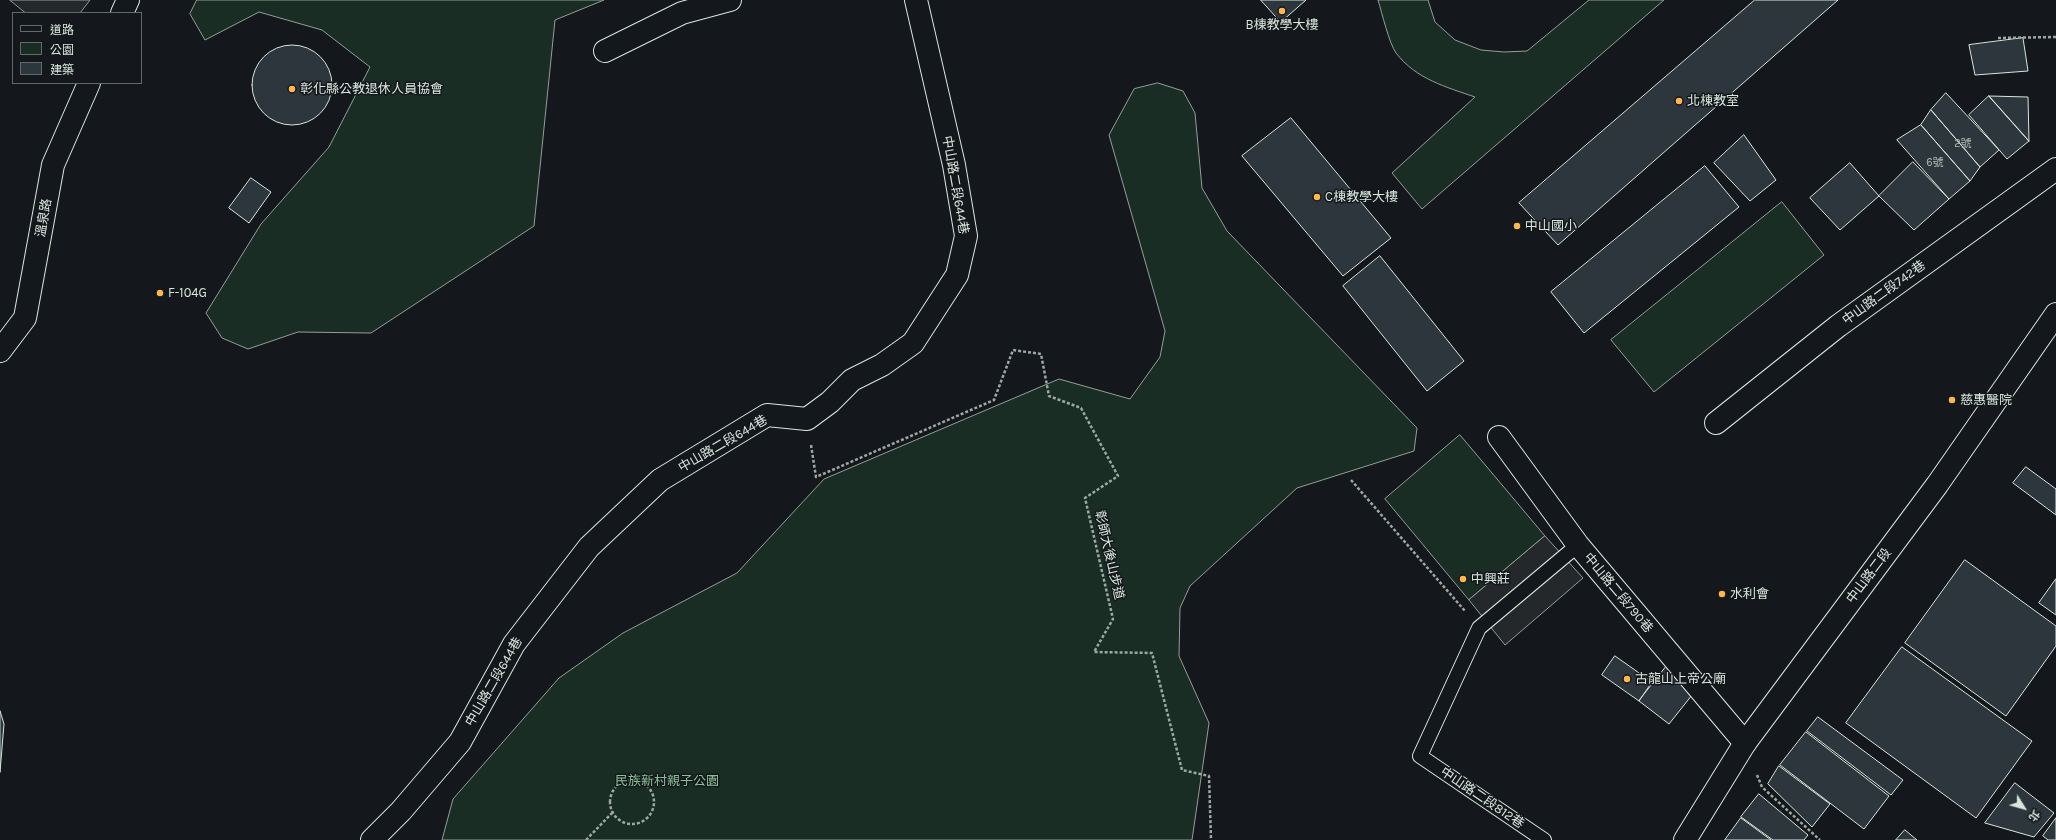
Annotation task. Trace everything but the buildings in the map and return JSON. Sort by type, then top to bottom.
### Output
[{"type":"street","points":[[122,12],[128,0]]},
{"type":"street","points":[[605,51],[682,12],[730,0]]},
{"type":"street","name":"中山路二段644巷","points":[[372,840],[402,811],[460,742],[514,644],[589,547],[660,480],[767,415],[807,419],[830,402],[852,380],[882,365],[912,343],[957,275],[966,236],[954,165],[916,0]]},
{"type":"street","name":"溫泉路","points":[[0,350],[26,318],[53,165],[89,84]]},
{"type":"street","name":"中山路二段742巷","points":[[1716,423],[1838,326],[2056,169]]},
{"type":"street","name":"中山路二段","points":[[1684,840],[1745,742],[1937,485],[2056,314]]},
{"type":"street","name":"中山路二段790巷","points":[[1499,437],[1578,545],[1745,742]]},
{"type":"lane","points":[[1479,628],[1578,545]]},
{"type":"lane","name":"中山路二段812巷","points":[[1479,628],[1420,756],[1544,840]]},
{"type":"path","points":[[1998,38],[2056,37]]},
{"type":"path","name":"彰師大後山步道","points":[[807,419],[816,477],[994,400],[1013,350],[1041,354],[1049,396],[1081,408],[1118,476],[1085,498],[1114,619],[1094,652],[1152,654],[1182,770],[1209,776],[1211,840]]},
{"type":"path","points":[[1351,480],[1479,628]]},
{"type":"path","points":[[1745,742],[1762,787],[1820,840]]},
{"type":"path","points":[[631,779],[638,780],[650,789],[654,802],[649,816],[644,821],[637,824],[623,823],[612,813],[609,798],[617,785],[631,779]]},
{"type":"path","points":[[586,840],[612,813]]},
{"type":"green space","points":[[197,0],[604,0],[555,20],[534,226],[371,333],[298,332],[248,349],[222,338],[206,313],[261,224],[329,147],[370,67],[322,30],[259,12],[205,40],[190,14]]},
{"type":"green space","points":[[1378,0],[1428,0],[1435,22],[1455,40],[1481,50],[1504,52],[1527,51],[1589,0],[1664,0],[1422,209],[1392,173],[1475,97],[1432,81],[1422,76],[1404,62],[1393,48]]},
{"type":"green space","name":"民族新村親子公園","points":[[1158,83],[1183,91],[1195,113],[1202,188],[1227,231],[1417,428],[1414,451],[1297,488],[1190,586],[1180,608],[1179,656],[1209,723],[1192,840],[442,840],[453,799],[559,678],[623,633],[737,573],[824,479],[1059,379],[1130,399],[1160,357],[1165,331],[1109,135],[1134,89]]},
{"type":"green space","points":[[1782,202],[1824,255],[1654,392],[1611,340]]},
{"type":"green space","points":[[1460,435],[1545,536],[1469,600],[1385,499]]},
{"type":"shaded area","points":[[10,0],[90,0],[81,12],[25,12]]},
{"type":"shaded area","points":[[1545,536],[1583,578],[1505,645],[1469,600]]},
{"type":"place","name":"B棟教學大樓","points":[[1282,11]]},
{"type":"place","name":"彰化縣公教退休人員協會","points":[[292,89]]},
{"type":"place","name":"北棟教室","points":[[1679,101]]},
{"type":"place","name":"C棟教學大樓","points":[[1317,197]]},
{"type":"place","name":"中山國小","points":[[1517,226]]},
{"type":"place","name":"F-104G","points":[[160,293]]},
{"type":"place","name":"慈惠醫院","points":[[1952,400]]},
{"type":"place","name":"中興莊","points":[[1463,579]]},
{"type":"place","name":"水利會","points":[[1722,594]]},
{"type":"place","name":"古龍山上帝公廟","points":[[1627,679]]}]
